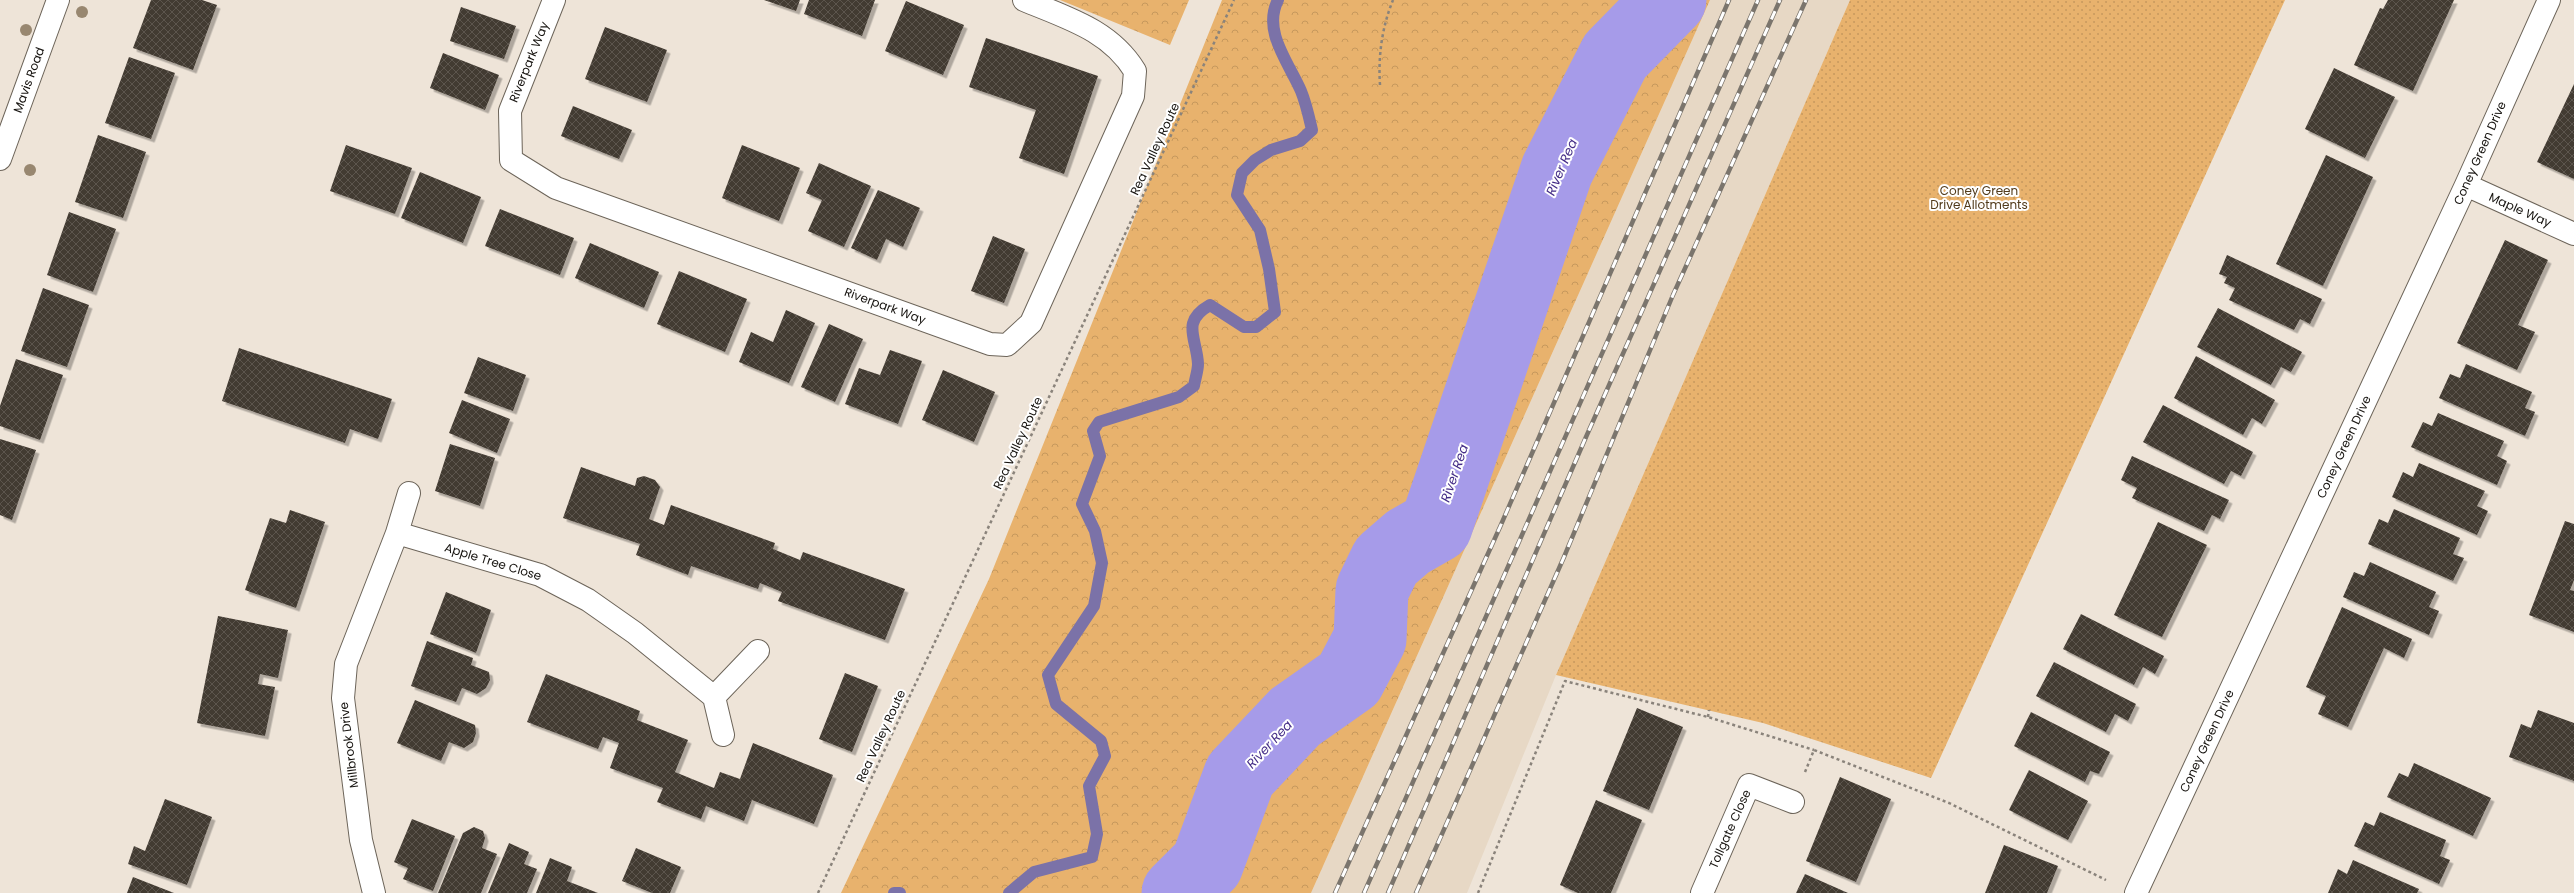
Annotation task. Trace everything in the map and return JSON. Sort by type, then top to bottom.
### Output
[{"type":"street","name":"Mavis Road","points":[[0,159],[58,0]]},
{"type":"street","name":"Riverpark Way","points":[[554,0],[510,111],[511,160],[556,188],[990,344],[1007,344],[1031,323],[1133,96],[1135,72],[1114,44],[1089,27],[1024,0]]},
{"type":"street","name":"Coney Green Drive","points":[[2136,893],[2466,186],[2549,0]]},
{"type":"street","name":"Maple Way","points":[[2466,186],[2574,234]]},
{"type":"street","points":[[397,533],[409,493]]},
{"type":"street","name":"Apple Tree Close","points":[[397,533],[540,575],[588,600],[635,633],[714,696]]},
{"type":"street","name":"Millbrook Drive","points":[[374,893],[361,840],[343,698],[346,664],[397,533]]},
{"type":"street","points":[[724,735],[714,696],[758,651]]},
{"type":"street","name":"Tollgate Close","points":[[1702,893],[1748,785],[1793,802]]},
{"type":"path","name":"Rea Valley Route","points":[[818,893],[1234,0]]},
{"type":"path","points":[[1380,85],[1379,65],[1386,17],[1393,0]]},
{"type":"path","points":[[1478,893],[1565,681],[1708,717],[1814,750],[1949,803],[2112,883]]},
{"type":"path","points":[[1708,717],[1709,710]]},
{"type":"path","points":[[1793,802],[1814,750]]},
{"type":"shaded area","points":[[1710,0],[1850,0],[1556,675],[1467,893],[1311,893]]},
{"type":"green space","points":[[1060,0],[1189,0],[1170,45]]},
{"type":"green space","points":[[1222,0],[1710,0],[1311,893],[841,893],[989,579]]},
{"type":"green space","name":"Coney Green Drive Allotments","points":[[1850,0],[2285,0],[1931,778],[1763,723],[1556,675]]},
{"type":"building","points":[[151,0],[202,0],[217,5],[193,70],[133,48]]},
{"type":"building","points":[[764,0],[800,0],[796,11]]},
{"type":"building","points":[[809,0],[875,0],[862,36],[804,14]]},
{"type":"building","points":[[2388,0],[2454,0],[2413,91],[2354,65],[2380,8],[2383,9]]},
{"type":"building","points":[[906,1],[964,25],[943,75],[885,51]]},
{"type":"building","points":[[461,7],[516,26],[504,59],[450,41]]},
{"type":"building","points":[[605,27],[667,50],[647,102],[585,79]]},
{"type":"building","points":[[986,38],[1098,76],[1064,174],[1019,158],[1036,110],[969,87]]},
{"type":"building","points":[[443,53],[499,75],[485,110],[430,88]]},
{"type":"building","points":[[129,57],[175,73],[151,139],[105,123]]},
{"type":"building","points":[[2334,68],[2395,97],[2365,158],[2305,129]]},
{"type":"building","points":[[2574,84],[2574,179],[2537,162]]},
{"type":"building","points":[[573,106],[632,130],[619,159],[561,136]]},
{"type":"building","points":[[98,135],[146,152],[123,218],[75,202]]},
{"type":"building","points":[[346,145],[412,168],[395,214],[330,191]]},
{"type":"building","points":[[742,145],[800,168],[779,221],[722,198]]},
{"type":"building","points":[[2326,155],[2373,177],[2323,286],[2276,264]]},
{"type":"building","points":[[819,163],[871,186],[844,247],[808,231],[822,200],[806,193]]},
{"type":"building","points":[[420,172],[481,197],[463,243],[401,218]]},
{"type":"building","points":[[878,190],[920,208],[903,247],[886,239],[877,260],[851,248]]},
{"type":"building","points":[[500,209],[574,238],[560,275],[485,246]]},
{"type":"building","points":[[69,212],[116,229],[93,292],[47,275]]},
{"type":"building","points":[[993,236],[1025,249],[1004,303],[971,291]]},
{"type":"building","points":[[2505,240],[2548,260],[2518,325],[2535,332],[2517,370],[2457,343]]},
{"type":"building","points":[[590,243],[659,272],[644,308],[575,278]]},
{"type":"building","points":[[2227,255],[2322,299],[2310,324],[2300,319],[2294,330],[2229,300],[2235,288],[2224,283],[2227,277],[2219,274]]},
{"type":"building","points":[[679,271],[747,299],[725,352],[657,324]]},
{"type":"building","points":[[43,288],[89,305],[67,367],[21,351]]},
{"type":"building","points":[[2218,308],[2302,352],[2291,372],[2281,367],[2271,385],[2197,347]]},
{"type":"building","points":[[786,310],[815,323],[789,383],[739,362],[751,332],[773,342]]},
{"type":"building","points":[[829,324],[863,339],[835,402],[801,387]]},
{"type":"building","points":[[239,348],[392,399],[378,439],[350,429],[345,443],[222,401]]},
{"type":"building","points":[[890,350],[922,361],[898,424],[845,404],[859,368],[880,375]]},
{"type":"building","points":[[2196,356],[2275,400],[2262,424],[2252,418],[2243,435],[2174,398]]},
{"type":"building","points":[[478,357],[526,375],[513,411],[464,393]]},
{"type":"building","points":[[16,359],[63,375],[40,440],[0,426],[0,406]]},
{"type":"building","points":[[2466,364],[2532,392],[2525,408],[2535,412],[2525,436],[2439,398],[2450,374],[2460,378]]},
{"type":"building","points":[[943,370],[995,392],[974,442],[922,420]]},
{"type":"building","points":[[462,400],[510,419],[497,453],[449,433]]},
{"type":"building","points":[[2163,405],[2253,452],[2241,476],[2231,471],[2224,484],[2143,442]]},
{"type":"building","points":[[2438,413],[2504,441],[2497,456],[2507,461],[2497,485],[2411,447],[2423,422],[2432,426]]},
{"type":"building","points":[[0,439],[36,450],[12,520],[0,515]]},
{"type":"building","points":[[450,444],[495,458],[480,506],[435,491]]},
{"type":"building","points":[[2132,456],[2229,500],[2220,519],[2212,515],[2204,531],[2132,498],[2137,488],[2121,480]]},
{"type":"building","points":[[2419,463],[2485,491],[2477,506],[2488,511],[2477,535],[2392,497],[2403,472],[2413,477]]},
{"type":"building","points":[[581,467],[635,486],[637,478],[644,476],[655,480],[660,487],[649,519],[664,525],[671,505],[775,543],[773,549],[800,560],[803,552],[905,589],[885,640],[778,601],[782,592],[760,583],[758,589],[691,566],[688,575],[636,555],[640,544],[563,518]]},
{"type":"building","points":[[2394,509],[2460,538],[2453,554],[2464,558],[2453,581],[2368,544],[2379,519],[2388,523]]},
{"type":"building","points":[[290,510],[325,522],[296,608],[245,590],[270,518],[286,523]]},
{"type":"building","points":[[2565,521],[2574,524],[2574,580],[2570,590],[2574,591],[2574,632],[2529,615]]},
{"type":"building","points":[[2158,522],[2207,545],[2162,637],[2114,615]]},
{"type":"building","points":[[2370,562],[2436,592],[2429,607],[2439,611],[2429,635],[2343,597],[2354,572],[2364,576]]},
{"type":"building","points":[[446,592],[491,610],[476,653],[430,634]]},
{"type":"building","points":[[2342,607],[2412,639],[2404,658],[2384,648],[2348,727],[2318,714],[2326,696],[2306,687]]},
{"type":"building","points":[[2081,614],[2164,656],[2155,674],[2143,667],[2134,685],[2063,649]]},
{"type":"building","points":[[218,616],[288,630],[278,678],[260,674],[258,684],[275,687],[265,736],[197,723]]},
{"type":"building","points":[[427,641],[473,658],[471,665],[489,672],[490,680],[486,688],[477,694],[462,688],[456,702],[411,686]]},
{"type":"building","points":[[2054,662],[2136,704],[2128,721],[2115,714],[2106,732],[2036,696]]},
{"type":"building","points":[[845,673],[878,686],[852,752],[819,739]]},
{"type":"building","points":[[546,674],[640,711],[637,720],[688,740],[675,772],[714,788],[720,772],[740,779],[753,743],[833,775],[814,824],[752,800],[744,821],[706,806],[701,819],[657,802],[663,788],[610,768],[619,743],[603,737],[598,749],[527,722]]},
{"type":"building","points":[[415,700],[475,725],[476,733],[473,742],[464,748],[449,742],[441,761],[397,743]]},
{"type":"building","points":[[1637,708],[1683,727],[1649,810],[1603,791]]},
{"type":"building","points":[[2538,710],[2574,723],[2574,781],[2509,757],[2521,724],[2531,728]]},
{"type":"building","points":[[2031,712],[2110,752],[2099,774],[2090,771],[2085,782],[2014,746]]},
{"type":"building","points":[[2414,763],[2491,798],[2473,836],[2387,797],[2399,773],[2408,777]]},
{"type":"building","points":[[2029,770],[2088,801],[2068,840],[2009,810]]},
{"type":"building","points":[[1840,777],[1891,799],[1856,882],[1806,861]]},
{"type":"building","points":[[165,799],[212,817],[187,885],[128,864],[134,846],[145,851]]},
{"type":"building","points":[[1596,800],[1642,820],[1611,893],[1578,893],[1560,885]]},
{"type":"building","points":[[2380,812],[2446,840],[2440,856],[2450,860],[2439,884],[2354,846],[2365,822],[2374,826]]},
{"type":"building","points":[[412,819],[455,836],[433,891],[403,879],[408,868],[394,862]]},
{"type":"building","points":[[474,827],[483,831],[485,838],[482,848],[497,854],[481,893],[438,893],[463,833]]},
{"type":"building","points":[[509,843],[529,852],[524,864],[537,869],[527,893],[488,893]]},
{"type":"building","points":[[2004,845],[2058,866],[2047,893],[1985,893]]},
{"type":"building","points":[[636,848],[681,867],[670,893],[652,893],[622,881]]},
{"type":"building","points":[[550,858],[572,867],[567,881],[598,893],[536,893]]},
{"type":"building","points":[[2353,860],[2419,889],[2417,893],[2328,893],[2338,869],[2347,874]]},
{"type":"building","points":[[1805,874],[1848,893],[1796,893]]},
{"type":"building","points":[[133,877],[174,893],[127,893]]},
{"type":"waterway","points":[[1009,893],[1034,872],[1092,857],[1097,834],[1089,786],[1105,756],[1101,741],[1056,704],[1048,675],[1094,606],[1102,563],[1095,531],[1082,504],[1100,456],[1093,431],[1099,422],[1179,397],[1194,386],[1198,364],[1192,331],[1193,324],[1195,318],[1201,311],[1210,305],[1244,327],[1256,327],[1275,312],[1269,269],[1260,230],[1237,195],[1242,173],[1255,160],[1271,150],[1300,141],[1312,130],[1303,96],[1284,58],[1275,35],[1273,23],[1274,12],[1278,0]]},
{"type":"waterway","name":"River Rea","points":[[1178,893],[1207,864],[1240,775],[1295,717],[1349,679],[1370,639],[1372,590],[1386,561],[1408,542],[1436,526],[1557,170],[1615,56],[1670,0]]},
{"type":"waterway","points":[[894,893],[900,893]]},
{"type":"railway","points":[[1335,893],[1500,527],[1729,0]]},
{"type":"railway","points":[[1364,893],[1758,0]]},
{"type":"railway","points":[[1388,893],[1586,437],[1780,0]]},
{"type":"railway","points":[[1416,893],[1564,557],[1673,295],[1806,0]]}]
